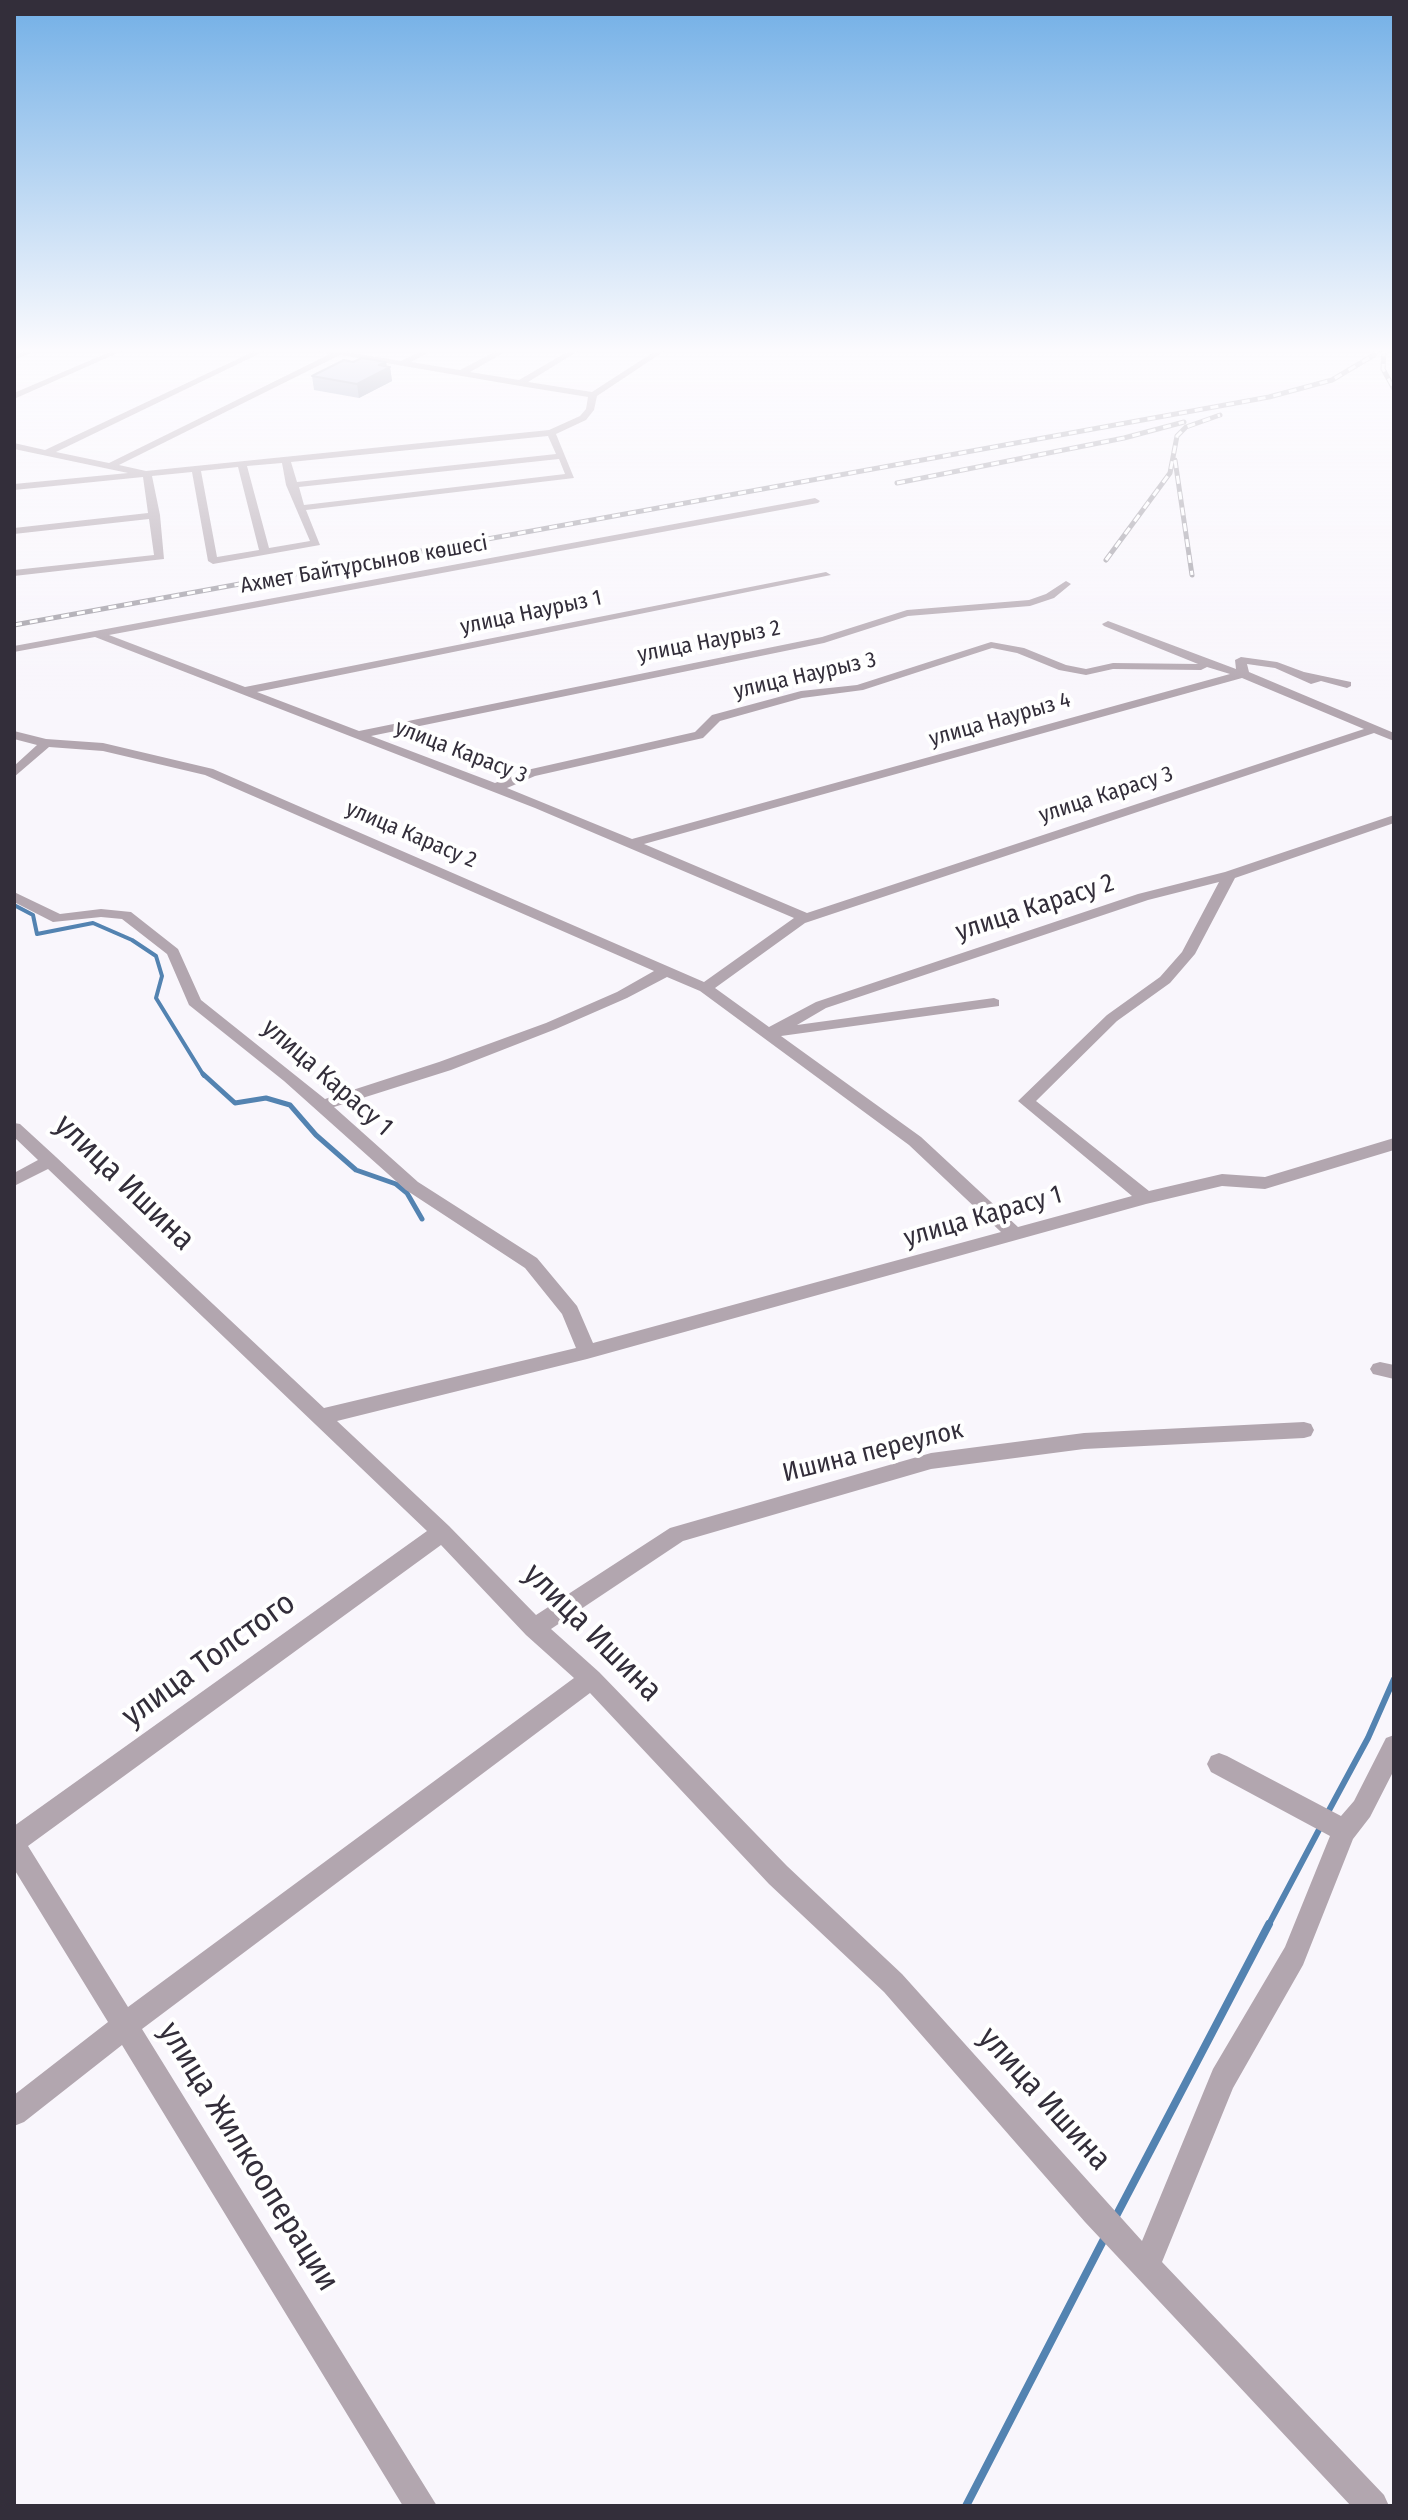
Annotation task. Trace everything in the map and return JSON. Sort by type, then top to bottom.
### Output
[{"type":"street","points":[[110,466],[147,474]]},
{"type":"street","points":[[242,466],[265,552]]},
{"type":"street","points":[[14,487],[246,466]]},
{"type":"street","points":[[196,470],[213,561],[316,543],[291,485],[287,466]]},
{"type":"street","points":[[291,485],[472,466]]},
{"type":"street","points":[[300,508],[571,476],[566,466]]},
{"type":"street","points":[[14,573],[160,557],[147,474]]},
{"type":"street","name":"Ахмет Байтұрсынов көшесі","points":[[14,649],[815,501]]},
{"type":"street","points":[[14,531],[155,515]]},
{"type":"street","name":"улица Наурыз 1","points":[[244,692],[826,575]]},
{"type":"street","name":"улица Наурыз 2","points":[[356,736],[824,640],[907,613],[1030,603],[1050,596],[1066,584]]},
{"type":"street","points":[[1108,624],[1220,668],[1277,665],[1302,675],[1347,684]]},
{"type":"street","name":"улица Карасу 3","points":[[98,634],[493,789],[806,918]]},
{"type":"street","name":"улица Наурыз 3","points":[[493,789],[531,773],[699,735],[716,718],[801,695],[859,688],[991,645],[1020,650],[1063,668],[1086,672],[1138,665],[1220,668]]},
{"type":"street","points":[[1242,667],[1281,689],[1394,737]]},
{"type":"street","name":"улица Наурыз 4","points":[[630,844],[1242,667]]},
{"type":"street","points":[[1281,689],[1320,677]]},
{"type":"street","name":"улица Карасу 3","points":[[705,988],[806,918],[1375,729]]},
{"type":"street","name":"улица Карасу 2","points":[[14,735],[46,743],[103,747],[209,772],[705,988],[915,1141],[1015,1234]]},
{"type":"street","points":[[14,773],[46,743]]},
{"type":"street","name":"улица Карасу 2","points":[[770,1033],[821,1005],[1143,897],[1230,875],[1394,819]]},
{"type":"street","points":[[1146,1198],[1088,1148],[1026,1101],[1112,1018],[1165,980],[1188,954],[1230,875]]},
{"type":"street","name":"улица Карасу 1","points":[[14,896],[58,919],[101,913],[126,915],[173,952],[194,1002],[290,1077],[412,1186],[531,1263],[570,1311],[587,1352]]},
{"type":"street","points":[[321,1106],[445,1066],[551,1026],[622,995],[668,970]]},
{"type":"street","points":[[770,1033],[994,1003]]},
{"type":"street","name":"улица Ишина","points":[[14,1128],[442,1532],[534,1628],[591,1679],[778,1875],[893,1983],[1146,2266]]},
{"type":"street","name":"улица Карасу 1","points":[[320,1417],[587,1352],[1146,1198],[1222,1180],[1265,1183],[1394,1144]]},
{"type":"street","points":[[14,1180],[50,1161]]},
{"type":"street","name":"Ишина переулок","points":[[534,1628],[677,1534],[931,1461],[1084,1441],[1304,1430]]},
{"type":"street","name":"улица Толстого","points":[[14,1843],[442,1532]]},
{"type":"street","points":[[14,2112],[591,1679]]},
{"type":"street","points":[[1373,2506],[1146,2266],[1223,2079],[1294,1956],[1344,1831],[1362,1809],[1394,1746]]},
{"type":"street","points":[[1219,1764],[1344,1831]]},
{"type":"street","name":"улица Жилкооперации","points":[[14,1843],[421,2506]]},
{"type":"waterway","points":[[14,905],[33,915],[37,934],[93,923],[132,940],[156,956],[162,976],[156,998],[204,1076]]},
{"type":"waterway","points":[[203,1074],[235,1103],[266,1098],[290,1105],[316,1135],[356,1170],[396,1184],[407,1193],[422,1219]]},
{"type":"waterway","points":[[1327,1814],[1368,1738],[1394,1679]]},
{"type":"waterway","points":[[1268,1926],[1321,1826]]},
{"type":"waterway","points":[[1115,2218],[1269,1924]]},
{"type":"waterway","points":[[966,2506],[1105,2237]]},
{"type":"railway","points":[[14,625],[891,466]]},
{"type":"railway","points":[[897,483],[985,466]]},
{"type":"railway","points":[[1106,560],[1170,473],[1171,466]]},
{"type":"railway","points":[[1176,466],[1192,575]]}]
